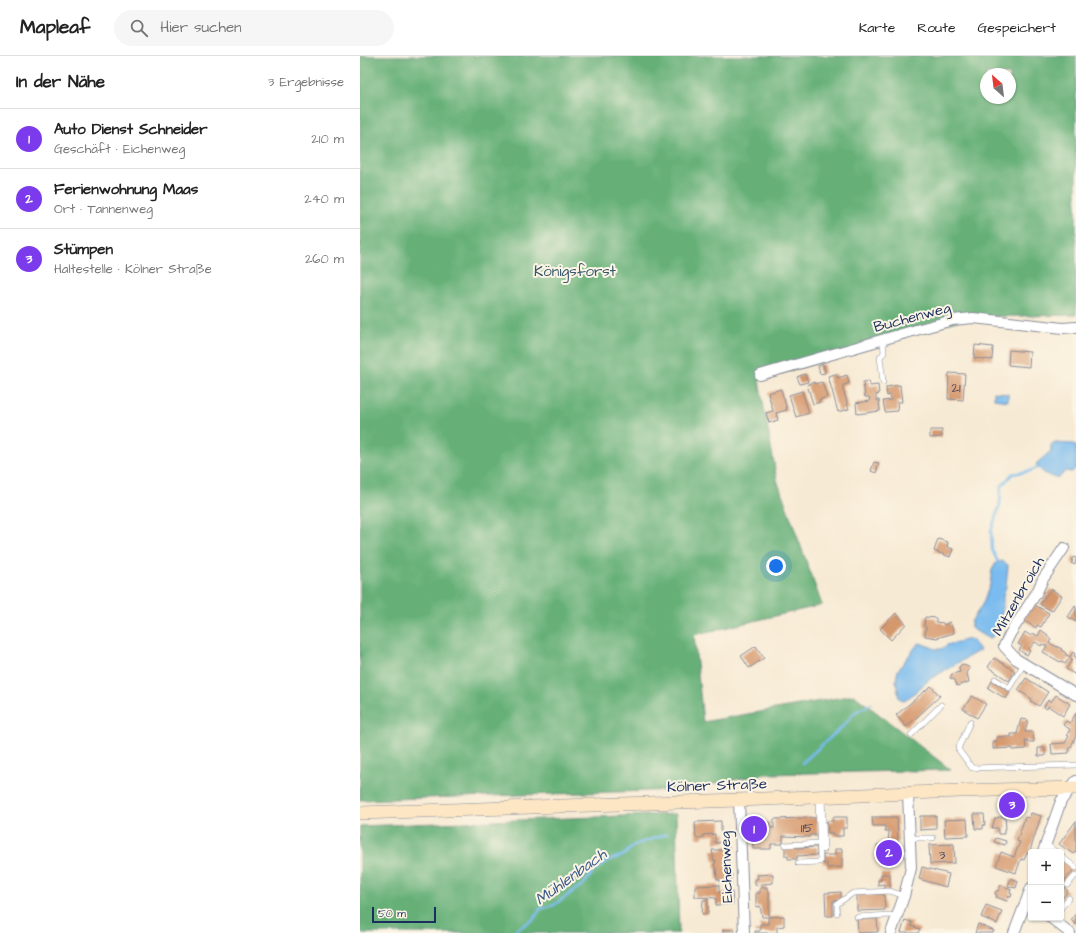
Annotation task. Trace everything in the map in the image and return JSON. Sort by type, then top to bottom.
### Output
[{"type":"main road","name":"Kölner Straße","points":[[360,813],[739,800],[1074,786]]},
{"type":"street","name":"Buchenweg","points":[[760,375],[953,320],[973,318],[1063,328],[1076,327]]},
{"type":"street","name":"Mitzenbroich","points":[[1064,548],[1043,579],[1037,592],[1004,646],[1016,659],[1076,696]]},
{"type":"street","points":[[1044,848],[1061,801],[1074,786]]},
{"type":"street","points":[[891,933],[904,896],[911,868],[908,793]]},
{"type":"street","name":"Eichenweg","points":[[739,800],[744,933]]},
{"type":"street","points":[[1014,933],[1028,903]]},
{"type":"street","points":[[1056,921],[1070,933]]},
{"type":"lane","points":[[882,340],[884,353],[880,357],[883,382]]},
{"type":"lane","points":[[995,679],[1009,688],[1024,664]]},
{"type":"lane","points":[[911,735],[941,705]]},
{"type":"lane","points":[[970,722],[958,749],[972,768],[1076,765]]},
{"type":"lane","points":[[798,863],[820,862],[820,796]]},
{"type":"lane","points":[[820,796],[824,850]]},
{"type":"lane","points":[[910,838],[933,838]]},
{"type":"lane","points":[[785,845],[820,843]]},
{"type":"lane","points":[[1064,858],[1076,868]]},
{"type":"lane","points":[[1067,885],[1076,875]]},
{"type":"lane","points":[[837,913],[838,904],[853,893],[890,891],[904,896]]},
{"type":"lane","points":[[1064,904],[1069,898]]},
{"type":"lane","points":[[857,917],[890,915],[896,917]]},
{"type":"green space","name":"Königsforst","points":[[360,56],[1076,56],[1076,315],[970,317],[759,380],[777,480],[822,605],[694,635],[703,722],[854,695],[951,770],[766,774],[680,790],[360,800]]},
{"type":"green space","points":[[676,814],[679,933],[360,933],[360,826]]},
{"type":"water","points":[[994,392],[1008,394],[1008,401],[994,399]]},
{"type":"water","points":[[1056,443],[1076,445],[1076,468],[1072,472],[1065,471],[1060,477],[1052,477],[1041,470],[1036,464],[1051,451],[1051,445]]},
{"type":"water","points":[[1002,561],[1008,565],[1006,586],[1003,596],[1003,608],[1000,621],[993,636],[989,639],[971,628],[971,622],[982,605],[990,585],[992,570],[996,563]]},
{"type":"water","points":[[969,639],[973,641],[980,650],[930,679],[905,701],[899,698],[896,680],[898,670],[917,645],[920,643],[936,649],[941,649],[947,645]]},
{"type":"building","points":[[975,345],[993,347],[992,360],[974,358]]},
{"type":"building","points":[[1009,350],[1030,352],[1029,367],[1008,365]]},
{"type":"building","points":[[823,364],[825,373],[820,374],[818,366]]},
{"type":"building","points":[[949,373],[965,374],[963,400],[948,399]]},
{"type":"building","points":[[805,374],[808,382],[800,384],[797,377]]},
{"type":"building","points":[[836,374],[838,378],[847,375],[849,383],[842,386],[849,409],[838,412],[828,376]]},
{"type":"building","points":[[869,381],[870,386],[878,385],[879,394],[876,395],[876,400],[879,400],[880,411],[857,414],[856,403],[870,401],[869,397],[865,397],[863,382]]},
{"type":"building","points":[[814,382],[815,384],[822,382],[827,397],[819,400],[820,402],[813,404],[807,385]]},
{"type":"building","points":[[900,385],[902,402],[897,402],[898,411],[885,412],[883,401],[891,400],[890,395],[887,396],[886,387]]},
{"type":"building","points":[[781,389],[787,410],[776,413],[778,420],[769,423],[766,413],[773,411],[768,393]]},
{"type":"building","points":[[802,391],[809,413],[796,417],[789,395]]},
{"type":"building","points":[[930,430],[942,430],[942,437],[930,438]]},
{"type":"building","points":[[874,462],[879,463],[876,473],[871,471]]},
{"type":"building","points":[[938,539],[948,542],[947,547],[953,549],[950,557],[934,551]]},
{"type":"building","points":[[1074,557],[1076,558],[1075,565],[1071,563],[1073,561],[1071,560]]},
{"type":"building","points":[[1051,589],[1062,596],[1052,611],[1040,604]]},
{"type":"building","points":[[1033,604],[1049,613],[1041,627],[1037,625],[1036,628],[1023,620]]},
{"type":"building","points":[[1075,606],[1076,607],[1076,622],[1068,617]]},
{"type":"building","points":[[896,613],[906,624],[891,640],[880,629]]},
{"type":"building","points":[[925,617],[936,618],[936,622],[943,623],[944,625],[950,622],[954,633],[937,638],[925,636]]},
{"type":"building","points":[[1041,630],[1051,639],[1049,643],[1062,649],[1061,650],[1066,653],[1065,654],[1070,657],[1073,652],[1075,654],[1076,675],[1066,669],[1072,660],[1069,658],[1065,664],[1061,661],[1060,662],[1043,652],[1047,646],[1042,644],[1041,646],[1035,642],[1028,650],[1030,651],[1027,655],[1019,650],[1022,646],[1018,644],[1025,632],[1031,636],[1033,633],[1038,636]]},
{"type":"building","points":[[756,646],[764,658],[749,668],[741,656]]},
{"type":"building","points":[[994,658],[1015,671],[1009,681],[988,667]]},
{"type":"building","points":[[962,664],[970,668],[967,673],[969,682],[957,686],[955,680],[950,678],[952,674],[960,672],[959,667]]},
{"type":"building","points":[[1026,678],[1048,692],[1039,706],[1031,701],[1032,699],[1018,690]]},
{"type":"building","points":[[992,681],[1010,692],[1006,699],[988,688]]},
{"type":"building","points":[[931,686],[940,696],[906,727],[896,715]]},
{"type":"building","points":[[1056,695],[1070,704],[1063,716],[1048,706],[1047,709],[1044,707],[1048,700],[1051,702]]},
{"type":"building","points":[[972,696],[986,704],[977,718],[963,709]]},
{"type":"building","points":[[1076,713],[1076,736],[1072,746],[1069,748],[1069,753],[1052,754],[1051,744],[1065,743],[1069,736],[1067,735],[1070,729],[1063,725],[1066,721],[1070,723]]},
{"type":"building","points":[[1021,719],[1028,720],[1025,732],[1033,732],[1034,742],[1027,742],[1028,740],[1025,740],[1026,749],[993,749],[993,741],[997,741],[997,737],[1011,737],[1011,734],[1017,734]]},
{"type":"building","points":[[1038,748],[1045,748],[1045,756],[1038,756]]},
{"type":"building","points":[[1031,813],[1041,816],[1031,849],[1028,849],[1028,854],[1024,860],[1021,859],[1016,873],[996,866],[1001,852],[1014,857],[1020,842],[1017,841],[1025,817],[1029,818]]},
{"type":"building","points":[[974,814],[984,814],[985,825],[983,825],[983,829],[975,829]]},
{"type":"building","points":[[920,816],[936,816],[936,829],[920,830]]},
{"type":"building","points":[[803,817],[817,818],[818,835],[810,835],[810,837],[783,836],[783,844],[771,844],[771,849],[753,849],[753,836],[750,836],[749,820],[759,819],[759,822],[770,822],[771,828],[774,828],[774,819]]},
{"type":"building","points":[[833,817],[847,817],[847,828],[843,828],[843,836],[833,836],[833,833],[828,833],[827,821],[833,821]]},
{"type":"building","points":[[872,817],[897,817],[898,842],[888,843],[889,831],[885,831],[885,826],[873,826]]},
{"type":"building","points":[[1005,817],[1006,829],[1004,829],[1004,834],[998,834],[998,828],[992,828],[995,818]]},
{"type":"building","points":[[967,819],[968,836],[945,837],[944,820]]},
{"type":"building","points":[[721,821],[721,833],[726,833],[726,842],[715,843],[715,834],[703,835],[703,838],[696,838],[695,822]]},
{"type":"building","points":[[1076,821],[1076,851],[1073,854],[1059,844]]},
{"type":"building","points":[[996,838],[1006,841],[1005,845],[994,842]]},
{"type":"building","points":[[895,844],[895,860],[882,860],[882,851],[877,852],[877,845]]},
{"type":"building","points":[[954,844],[955,863],[930,864],[929,845]]},
{"type":"building","points":[[724,846],[728,846],[729,848],[729,870],[732,875],[731,884],[727,884],[725,881],[719,881],[719,879],[717,880],[716,868],[714,866],[716,860],[714,861],[712,850],[722,850]]},
{"type":"building","points":[[797,846],[797,848],[817,847],[817,855],[797,856],[797,859],[788,859],[788,856],[785,856],[785,847]]},
{"type":"building","points":[[835,849],[842,849],[842,867],[827,868],[827,863],[823,864],[823,855],[835,855]]},
{"type":"building","points":[[1064,861],[1074,869],[1064,881]]},
{"type":"building","points":[[922,867],[949,874],[946,887],[919,879]]},
{"type":"building","points":[[773,874],[773,883],[755,885],[755,879],[758,879],[757,875]]},
{"type":"building","points":[[881,874],[890,874],[890,890],[884,890],[884,884],[878,885],[878,880],[881,880]]},
{"type":"building","points":[[1011,878],[1018,881],[1016,888],[1008,886]]},
{"type":"building","points":[[719,885],[719,893],[732,892],[733,904],[716,905],[716,898],[695,897],[695,886]]},
{"type":"building","points":[[1001,885],[1011,889],[1011,897],[1008,897],[1007,901],[996,897],[996,891],[998,891]]},
{"type":"building","points":[[767,887],[767,891],[769,891],[769,917],[784,916],[784,926],[777,927],[777,933],[755,933],[755,931],[760,931],[760,924],[768,924],[768,917],[762,917],[760,906],[756,907],[756,893],[760,893],[760,888]]},
{"type":"building","points":[[1064,888],[1068,891],[1064,896]]},
{"type":"building","points":[[841,892],[841,900],[833,901],[833,916],[826,916],[825,893]]},
{"type":"building","points":[[884,894],[885,910],[857,911],[857,895]]},
{"type":"building","points":[[708,899],[708,914],[702,914],[703,900]]},
{"type":"building","points":[[986,905],[1002,911],[997,924],[981,917]]},
{"type":"building","points":[[1076,913],[1076,925],[1071,920]]},
{"type":"building","points":[[857,919],[877,919],[878,932],[858,933]]},
{"type":"building","points":[[905,920],[912,922],[911,926],[920,929],[918,933],[901,933]]},
{"type":"building","points":[[978,924],[994,931],[993,933],[975,933]]},
{"type":"building","points":[[723,930],[734,930],[734,933],[723,933]]},
{"type":"waterway","name":"Mühlenbach","points":[[999,565],[992,550],[991,531],[1000,504],[1001,487],[1012,474],[1030,471],[1041,466]]},
{"type":"waterway","name":"Mühlenbach","points":[[802,763],[844,725],[855,712],[871,704]]},
{"type":"waterway","name":"Mühlenbach","points":[[510,933],[533,920],[540,909],[554,905],[585,883],[593,872],[609,860],[624,855],[634,845],[667,834]]},
{"type":"place","name":"Stümpen","points":[[1012,805]]},
{"type":"place","name":"Auto Dienst Schneider","points":[[754,829]]},
{"type":"place","name":"Ferienwohnung Maas","points":[[889,853]]}]
